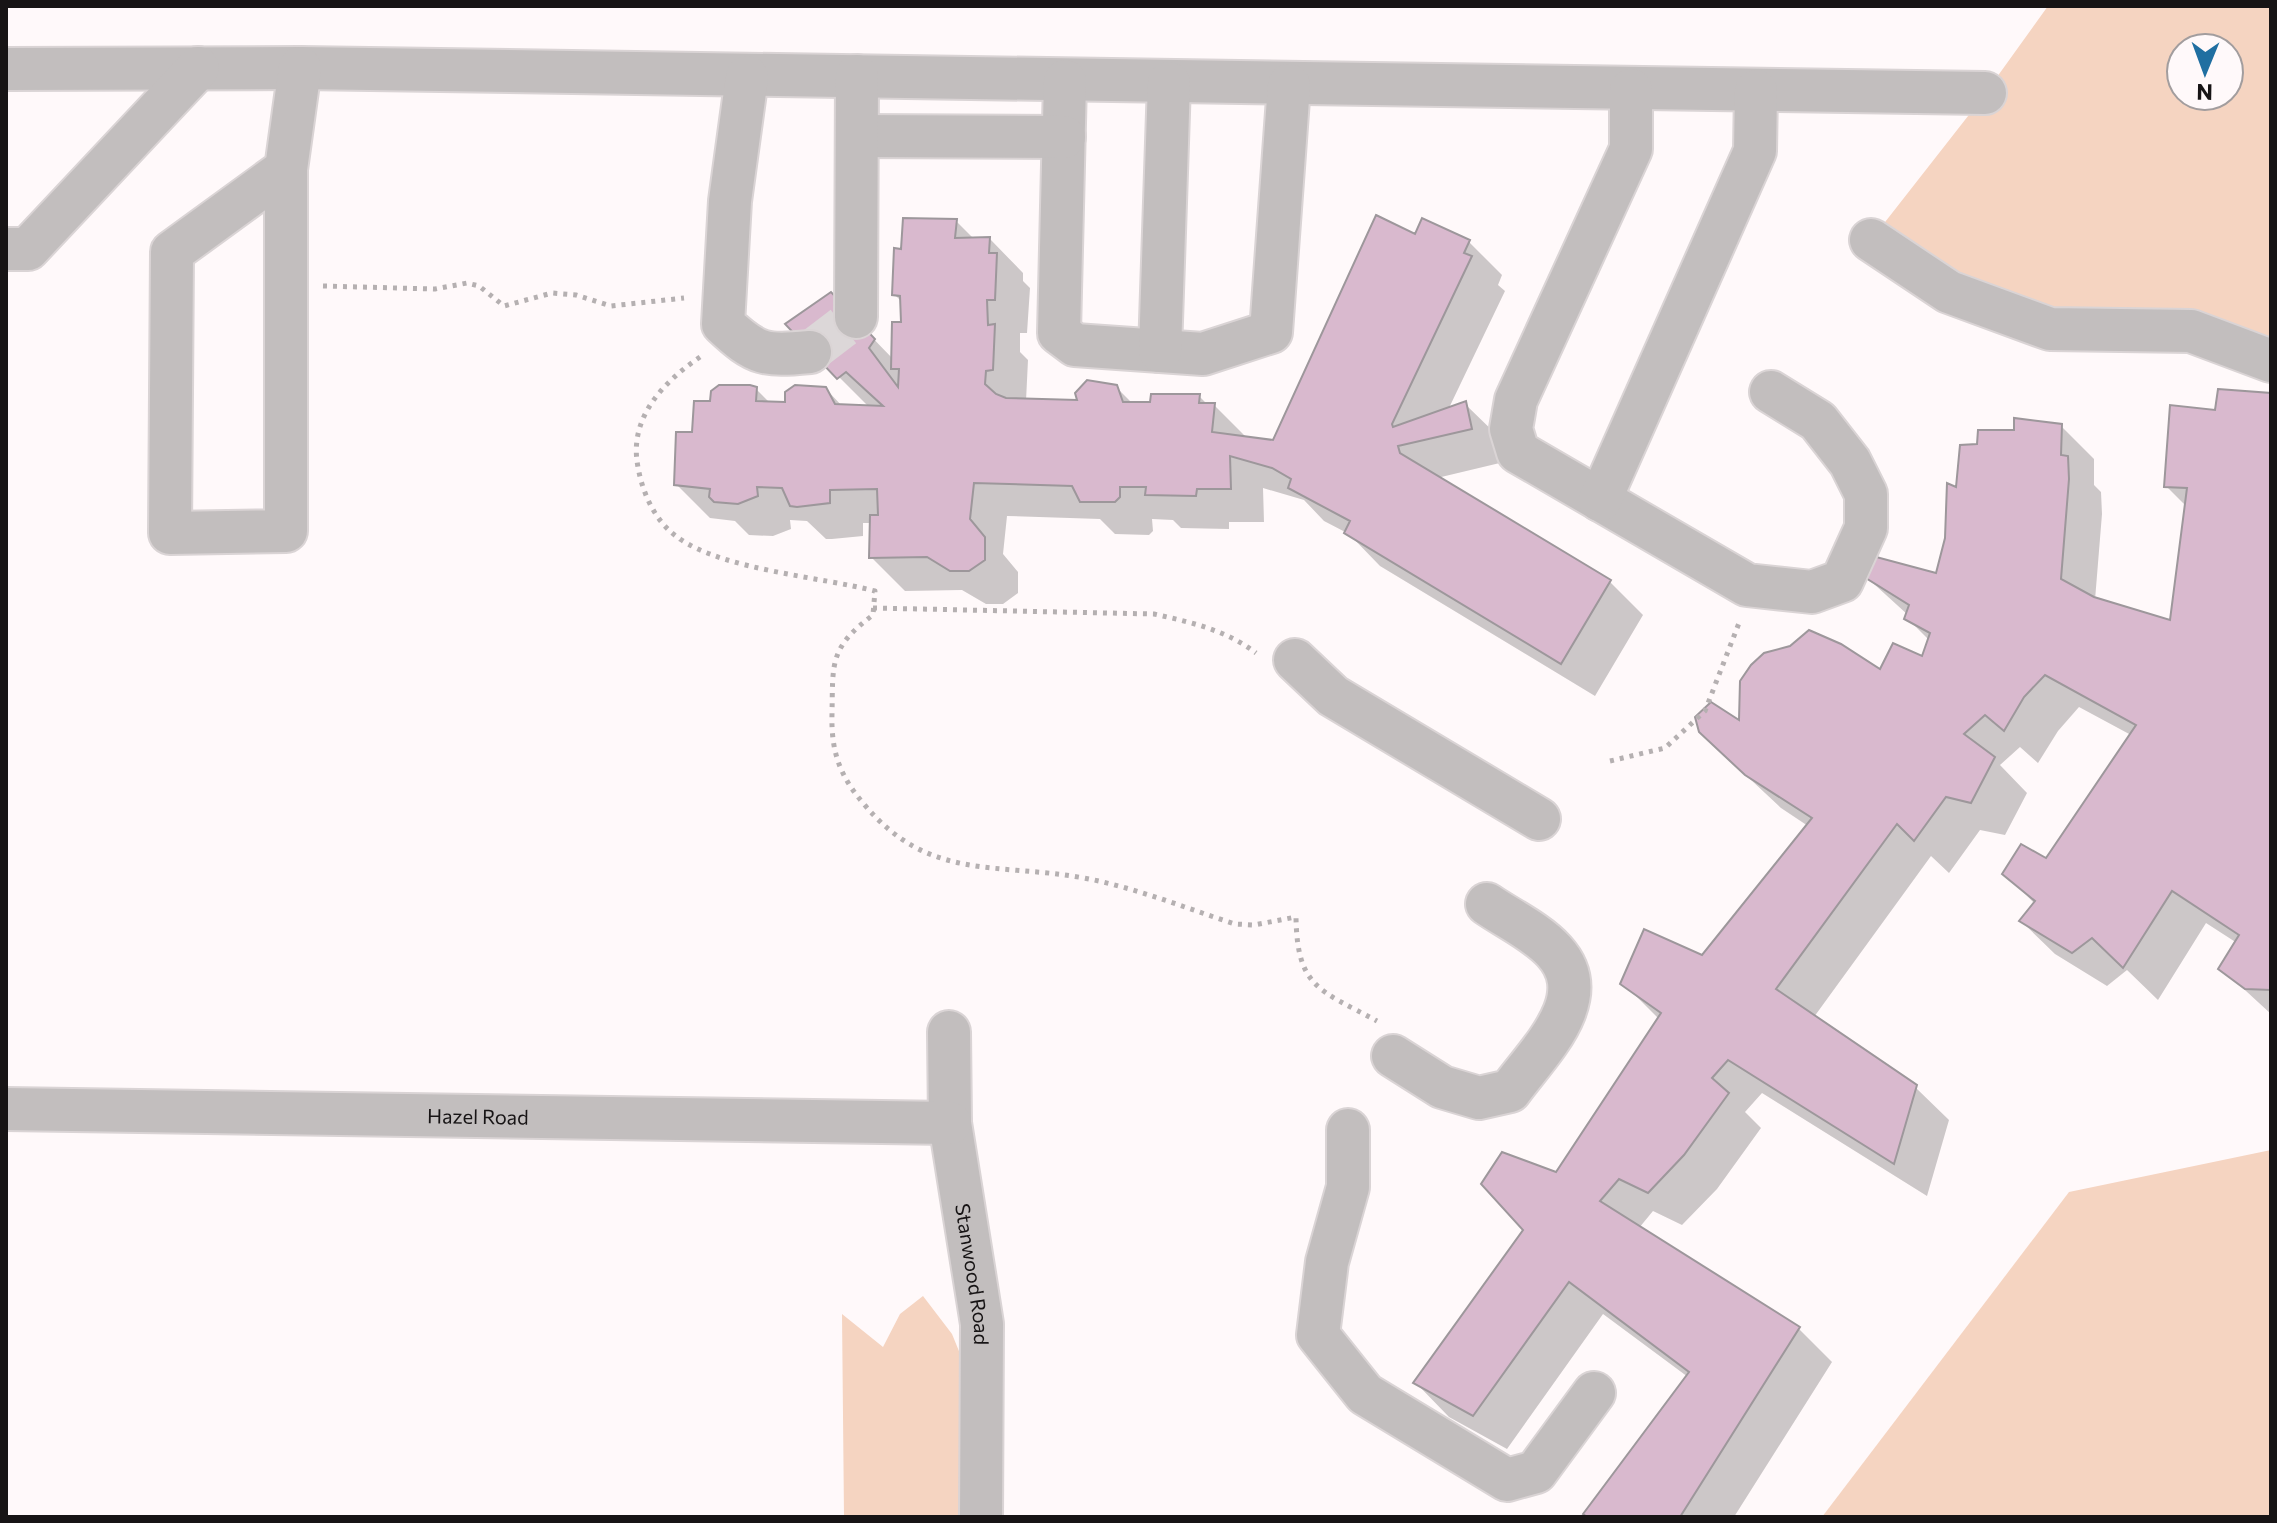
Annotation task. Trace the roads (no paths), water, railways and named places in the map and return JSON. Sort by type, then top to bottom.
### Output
[{"type":"street","points":[[6,249],[28,249],[198,68]]},
{"type":"street","points":[[286,169],[172,252],[170,533],[286,531],[286,169],[300,68]]},
{"type":"street","points":[[6,69],[300,68],[1985,93]]},
{"type":"street","points":[[856,317],[857,76]]},
{"type":"street","points":[[747,77],[730,201],[723,324],[741,341],[768,356],[810,352]]},
{"type":"street","points":[[1065,81],[1059,333],[1075,345],[1203,354],[1271,332],[1289,85]]},
{"type":"street","points":[[1160,351],[1169,83]]},
{"type":"street","points":[[1631,90],[1631,149],[1516,400],[1511,429],[1518,452],[1747,585],[1812,592],[1842,581],[1866,528],[1866,494],[1850,462],[1818,421],[1771,392]]},
{"type":"street","points":[[1600,500],[1755,151],[1756,91]]},
{"type":"street","points":[[857,136],[1064,137]]},
{"type":"street","points":[[1871,240],[1949,292],[2050,329],[2191,331],[2271,361]]},
{"type":"street","points":[[1295,660],[1333,696],[1539,819]]},
{"type":"street","points":[[1387,1040],[1442,1087],[1479,1098],[1510,1091],[1567,1012],[1572,983],[1554,951],[1487,904]]},
{"type":"street","name":"Stanwood Road","points":[[949,1032],[950,1123],[982,1324],[981,1517]]},
{"type":"street","name":"Hazel Road","points":[[6,1109],[950,1123]]},
{"type":"street","points":[[1348,1130],[1348,1187],[1327,1262],[1318,1335],[1365,1394],[1507,1480],[1536,1472],[1594,1393]]},
{"type":"tunnel","points":[[810,352],[856,317]]}]
